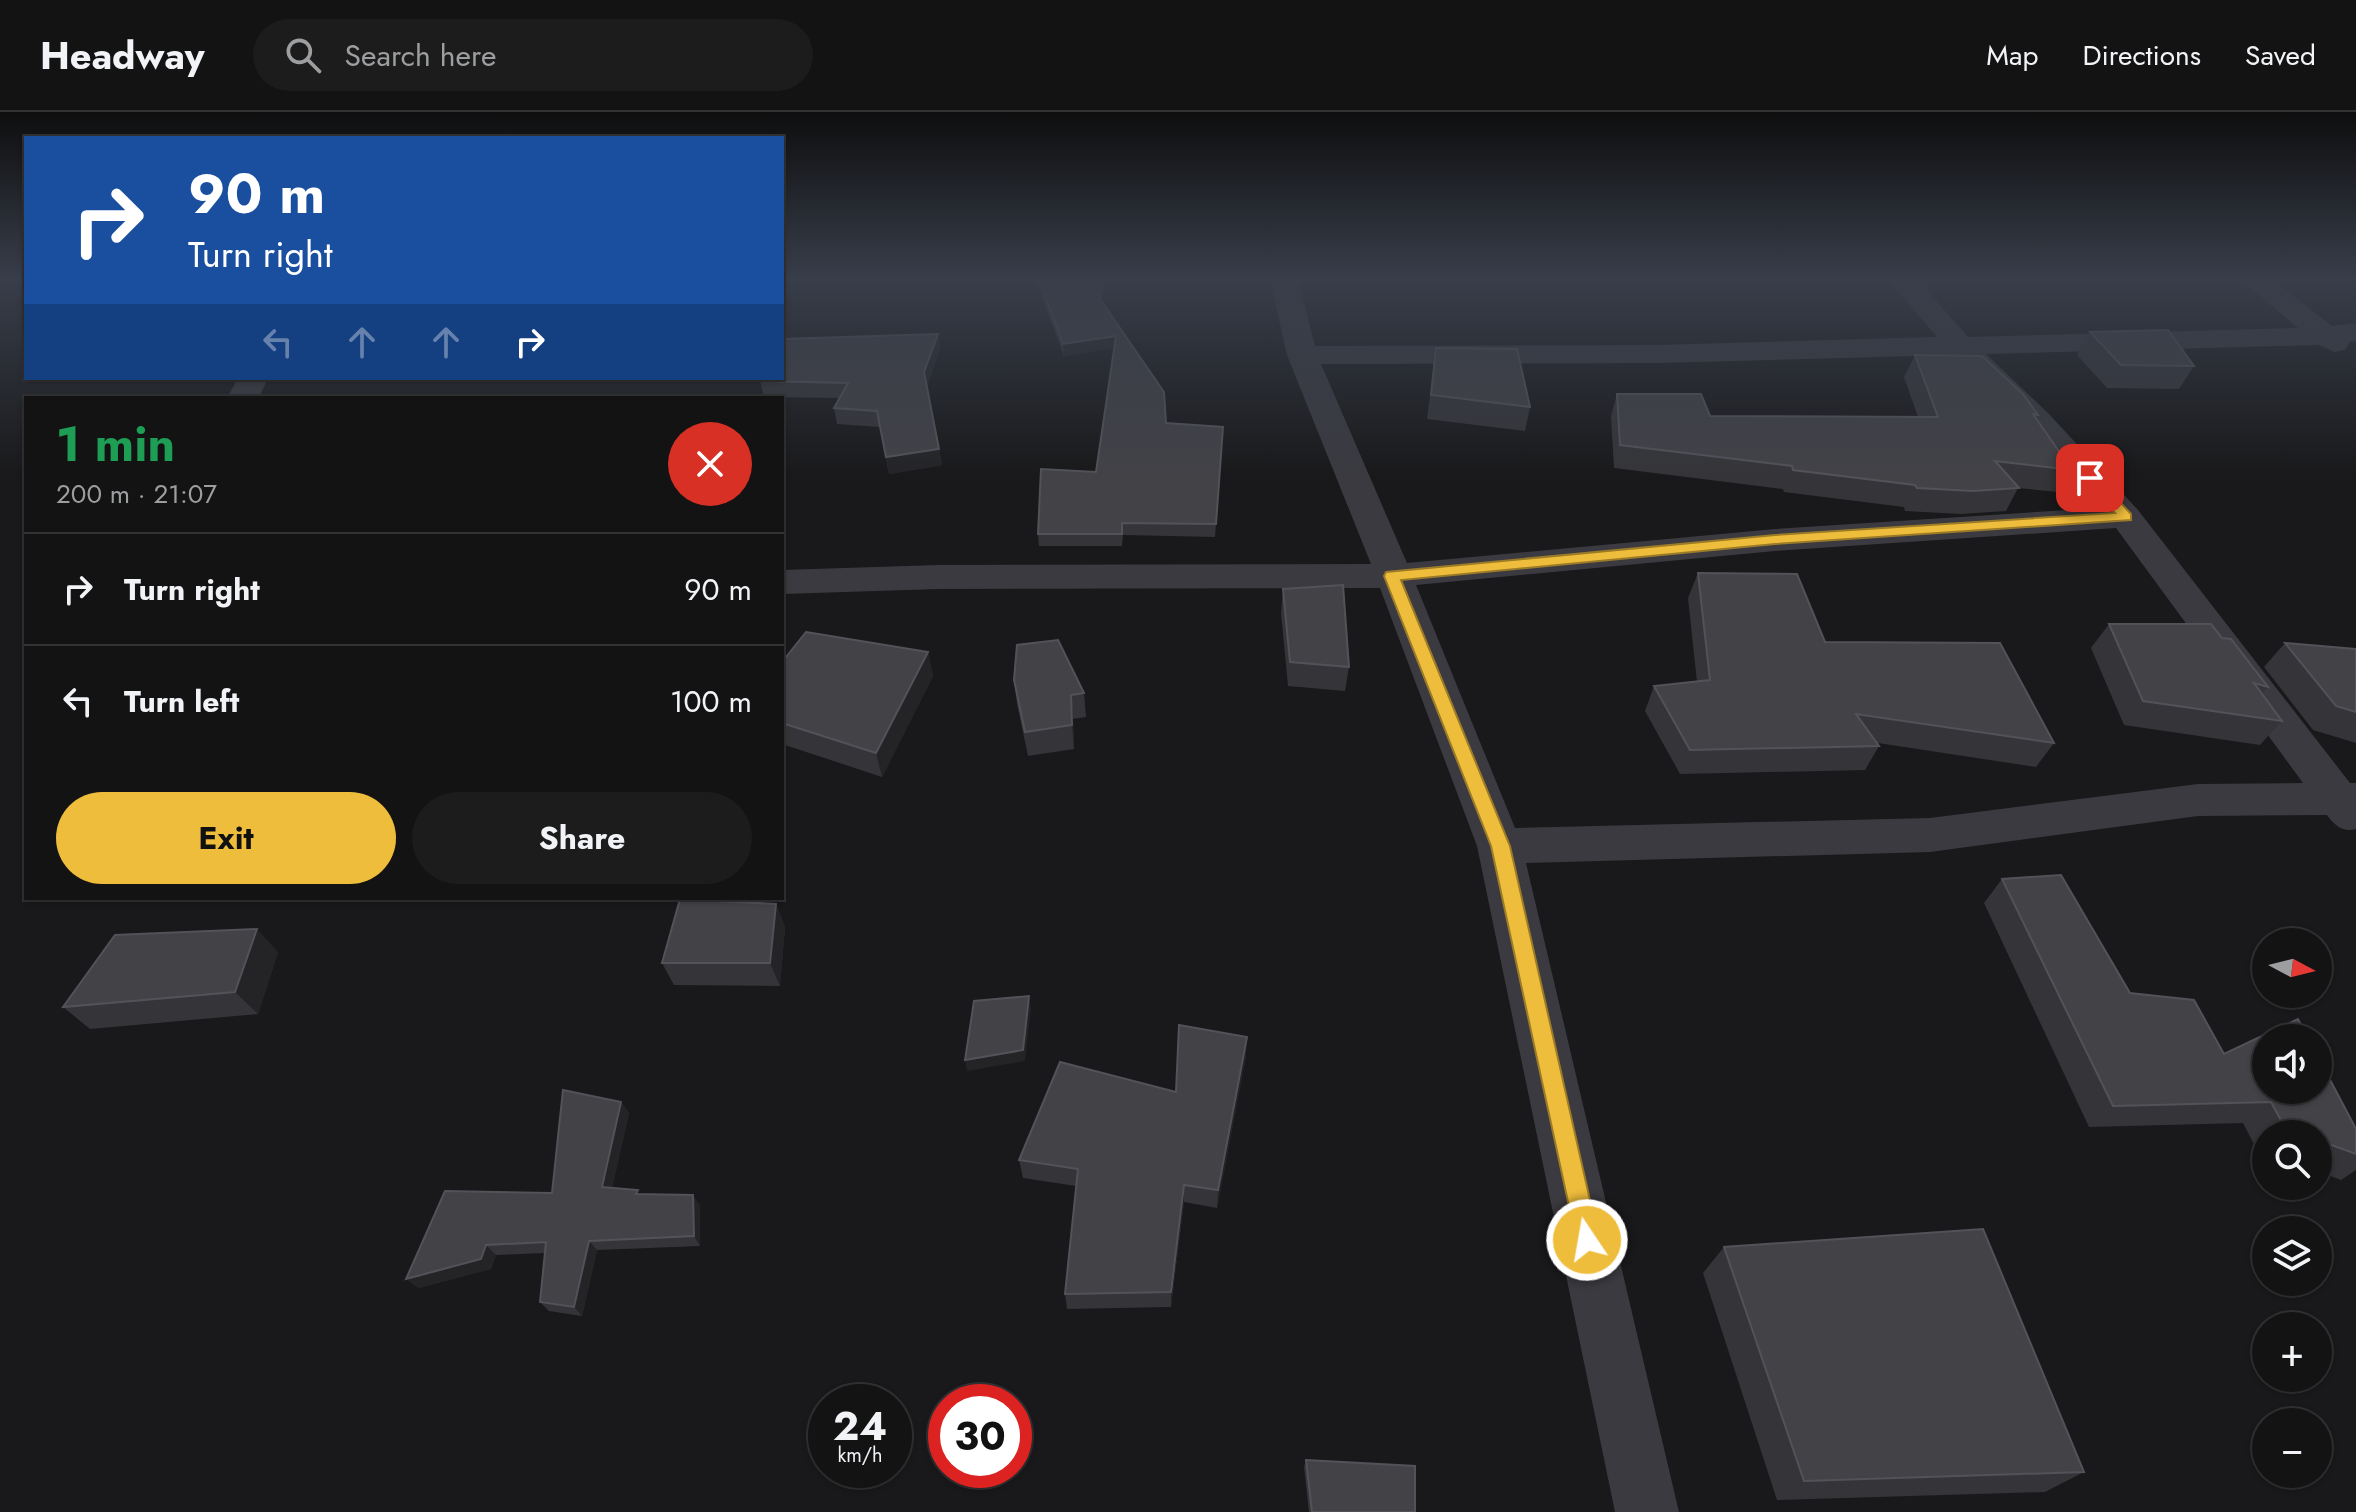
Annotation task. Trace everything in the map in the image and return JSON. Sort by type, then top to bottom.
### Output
[{"type":"street","points":[[1300,345],[1349,462],[1500,846],[1647,1512]]},
{"type":"street","points":[[1302,355],[1658,354],[1981,345]]},
{"type":"street","points":[[1960,346],[2037,420],[2126,517],[2350,806]]},
{"type":"street","points":[[784,582],[938,577],[1392,576],[1775,540],[2126,517]]},
{"type":"street","points":[[1500,846],[1930,835],[2198,800],[2350,806]]},
{"type":"building","points":[[784,345],[934,345],[924,372],[939,449],[886,457],[877,411],[834,408],[848,383],[760,381],[784,380]]},
{"type":"building","points":[[1115,345],[1132,345],[1164,392],[1166,423],[1223,427],[1216,524],[1122,523],[1122,534],[1038,534],[1041,469],[1096,472]]},
{"type":"building","points":[[2103,345],[2179,345],[2194,366],[2121,365]]},
{"type":"building","points":[[1436,348],[1517,349],[1530,407],[1431,395]]},
{"type":"building","points":[[1915,355],[1982,356],[2023,394],[2038,415],[2033,414],[2072,470],[1995,461],[2019,488],[1973,491],[1917,488],[1915,485],[1793,470],[1792,466],[1620,445],[1617,394],[1701,394],[1710,416],[1938,417]]},
{"type":"building","points":[[1698,573],[1797,574],[1825,642],[2000,643],[2054,743],[1856,714],[1879,746],[1690,750],[1654,686],[1710,680]]},
{"type":"building","points":[[1343,585],[1349,667],[1290,662],[1283,589]]},
{"type":"building","points":[[2109,624],[2211,624],[2222,638],[2231,639],[2268,687],[2254,683],[2282,721],[2143,701]]},
{"type":"building","points":[[806,632],[928,652],[876,753],[784,724],[784,660]]},
{"type":"building","points":[[1058,640],[1084,693],[1071,695],[1072,725],[1025,732],[1014,680],[1017,645]]},
{"type":"building","points":[[2285,643],[2356,649],[2356,712],[2336,706]]},
{"type":"building","points":[[2061,875],[2130,993],[2194,1000],[2224,1054],[2252,1041],[2252,1102],[2113,1106],[2002,879]]},
{"type":"building","points":[[680,900],[776,904],[770,963],[662,963]]},
{"type":"building","points":[[257,929],[235,992],[63,1007],[115,935]]},
{"type":"building","points":[[1029,996],[1023,1050],[965,1060],[974,1001]]},
{"type":"building","points":[[1179,1025],[1247,1037],[1218,1190],[1184,1185],[1171,1292],[1065,1294],[1078,1169],[1019,1160],[1060,1062],[1176,1092]]},
{"type":"building","points":[[2332,1084],[2356,1129],[2356,1154],[2332,1145],[2332,1120],[2281,1120],[2272,1104],[2332,1104]]},
{"type":"building","points":[[563,1090],[621,1102],[602,1187],[638,1190],[636,1194],[693,1195],[694,1236],[589,1241],[574,1307],[540,1302],[546,1242],[486,1245],[481,1259],[406,1279],[445,1191],[552,1193]]},
{"type":"building","points":[[1983,1229],[2084,1472],[1804,1481],[1724,1247]]},
{"type":"building","points":[[1306,1460],[1415,1466],[1415,1512],[1312,1512]]},
{"type":"route","points":[[1587,1240],[1500,846],[1392,576],[1775,540],[2126,517],[2090,478]]}]
